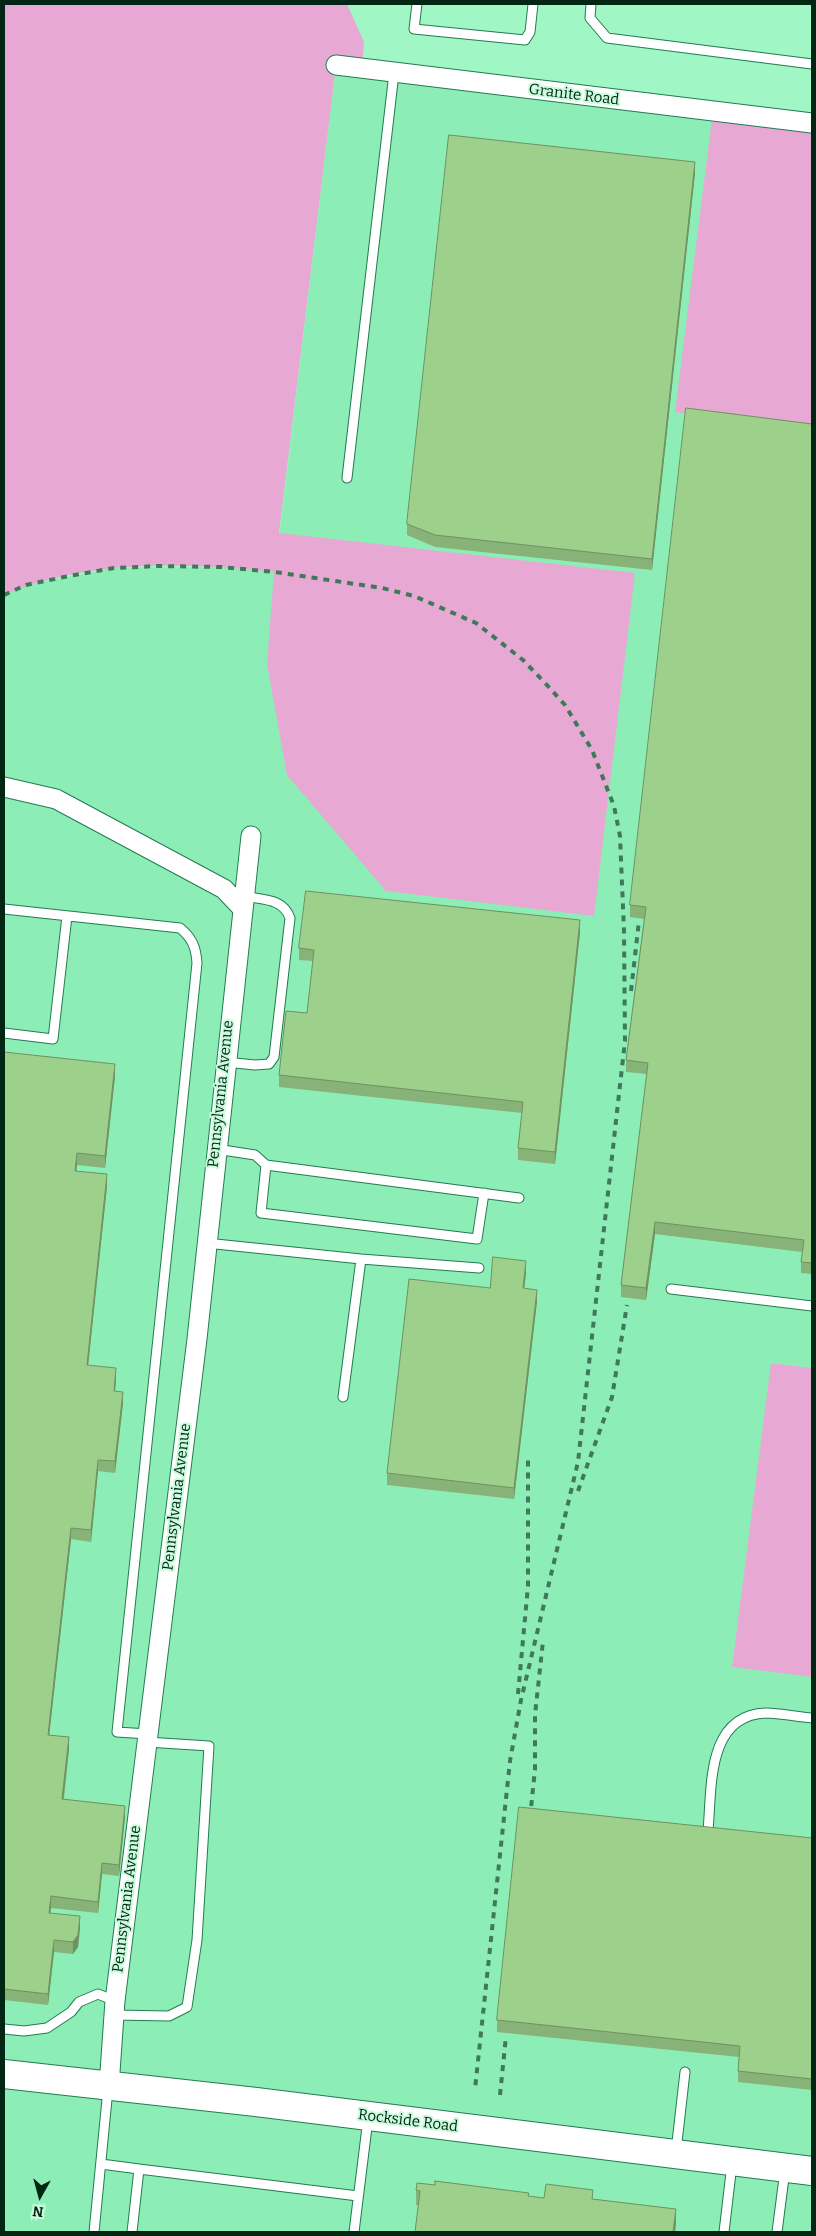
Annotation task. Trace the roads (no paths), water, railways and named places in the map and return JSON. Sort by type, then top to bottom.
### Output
[{"type":"main road","name":"Rockside Road","points":[[4,2074],[368,2116],[812,2171]]},
{"type":"street","name":"Granite Road","points":[[336,65],[812,123]]},
{"type":"street","points":[[4,787],[56,799],[224,889],[242,902]]},
{"type":"street","name":"Pennsylvania Avenue","points":[[109,2086],[114,2008],[195,1349],[242,902],[251,836]]},
{"type":"lane","points":[[417,4],[414,29],[525,40],[530,32],[533,4]]},
{"type":"lane","points":[[591,4],[590,18],[607,38],[812,64]]},
{"type":"lane","points":[[347,478],[394,73]]},
{"type":"lane","points":[[225,1062],[255,1065],[269,1064],[274,1057],[290,918],[287,908],[281,904],[242,902]]},
{"type":"lane","points":[[4,909],[180,928],[190,936],[196,949],[197,963],[117,1732],[209,1746],[197,1940],[187,2007],[169,2016],[114,2008],[98,1994],[80,2002],[71,2012],[47,2028],[24,2031],[4,2029]]},
{"type":"lane","points":[[4,1033],[52,1039],[67,916]]},
{"type":"lane","points":[[216,1149],[255,1155],[266,1165],[519,1198]]},
{"type":"lane","points":[[266,1165],[261,1213],[477,1239],[484,1193]]},
{"type":"lane","points":[[206,1243],[361,1259],[479,1268]]},
{"type":"lane","points":[[343,1397],[361,1259]]},
{"type":"lane","points":[[671,1289],[812,1306]]},
{"type":"lane","points":[[708,1831],[719,1745],[734,1724],[743,1718],[767,1713],[812,1718]]},
{"type":"lane","points":[[676,2154],[685,2072]]},
{"type":"lane","points":[[94,2232],[109,2086]]},
{"type":"lane","points":[[354,2232],[368,2116]]},
{"type":"lane","points":[[724,2232],[732,2161]]},
{"type":"lane","points":[[101,2164],[358,2196]]},
{"type":"lane","points":[[777,2232],[785,2167]]},
{"type":"lane","points":[[132,2232],[140,2169]]},
{"type":"railway","points":[[4,595],[26,585],[64,577],[114,568],[158,566],[221,567],[275,572],[382,588],[414,596],[476,623],[523,660],[546,684],[565,705],[592,750],[614,806],[620,836],[624,931],[625,1041],[578,1462],[521,1700],[510,1761],[475,2089]]},
{"type":"railway","points":[[631,991],[639,921]]},
{"type":"railway","points":[[578,1491],[612,1397],[627,1305]]},
{"type":"railway","points":[[518,1694],[528,1586],[528,1459]]},
{"type":"railway","points":[[530,1818],[535,1769],[535,1715],[543,1641]]},
{"type":"railway","points":[[500,2095],[506,2036]]}]
